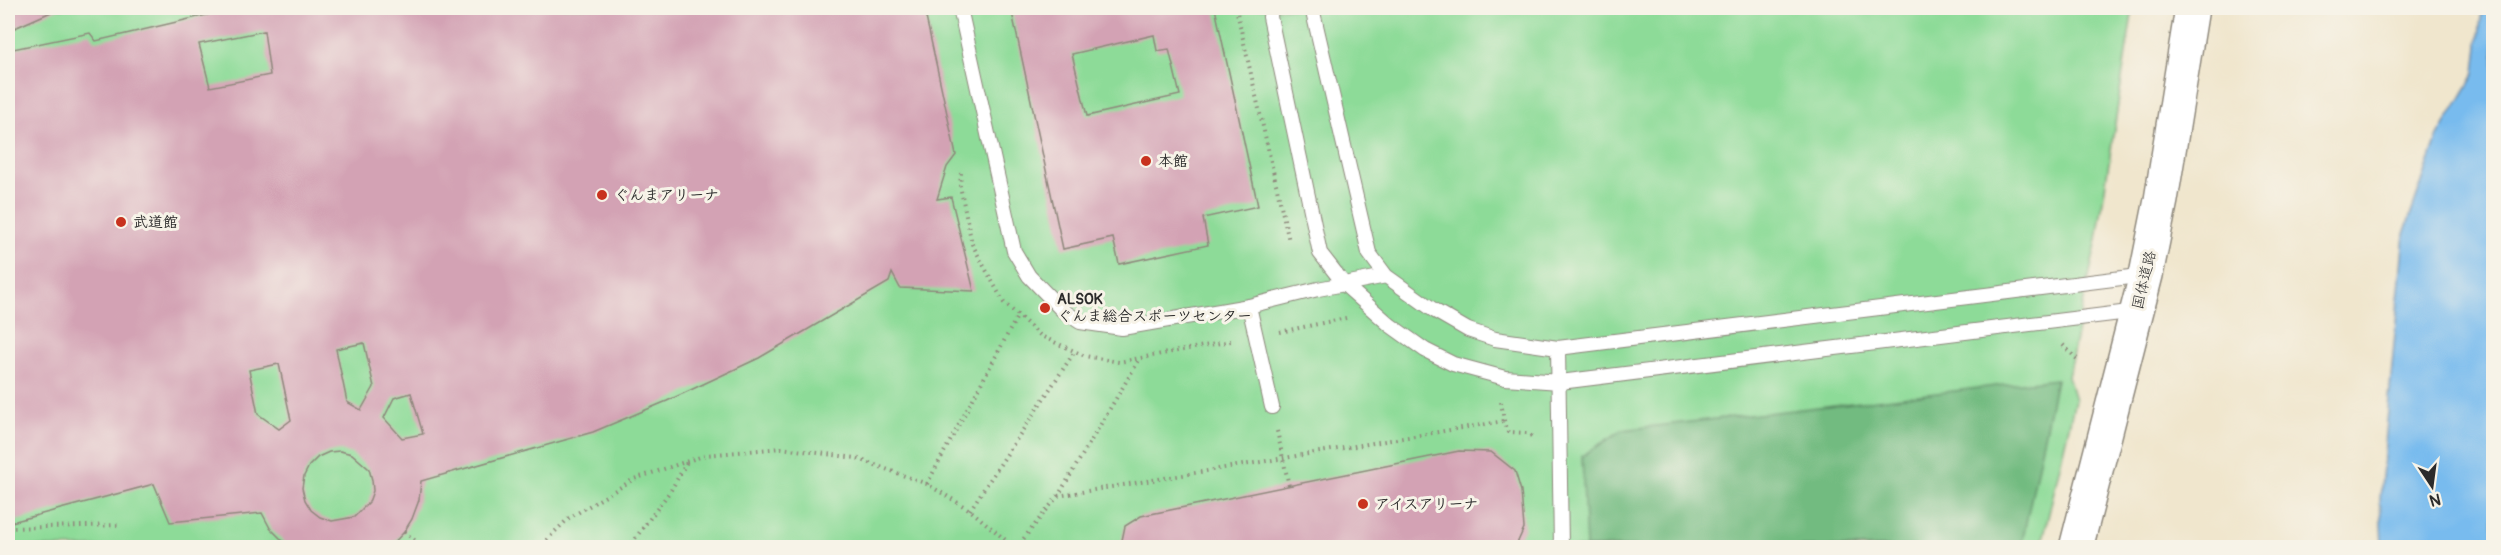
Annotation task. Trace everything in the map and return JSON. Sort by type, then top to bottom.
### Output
[{"type":"street","name":"国体道路","points":[[2076,548],[2146,275],[2163,189],[2192,8]]},
{"type":"lane","points":[[960,8],[1014,251],[1029,276],[1045,294],[1080,322],[1122,328],[1249,306],[1318,289],[1386,276]]},
{"type":"lane","points":[[1271,8],[1270,17],[1320,253],[1345,285],[1390,325],[1425,350],[1453,364],[1505,378],[1560,382],[2137,311]]},
{"type":"lane","points":[[1312,8],[1369,253],[1386,276],[1435,311],[1468,330],[1495,339],[1558,348],[2146,275]]},
{"type":"lane","points":[[1249,306],[1272,407]]},
{"type":"lane","points":[[1558,348],[1561,548]]},
{"type":"path","points":[[1236,8],[1290,245]]},
{"type":"path","points":[[927,484],[1018,315]]},
{"type":"path","points":[[970,510],[1075,351]]},
{"type":"path","points":[[538,548],[569,518],[634,479],[706,455],[781,448],[856,458],[927,484],[970,510],[1016,548],[1058,496],[1139,360]]},
{"type":"path","points":[[1502,397],[1501,407],[1508,432],[1527,433],[1538,441]]},
{"type":"path","points":[[1272,407],[1288,486]]},
{"type":"path","points":[[1058,496],[1504,421]]},
{"type":"path","points":[[628,548],[671,490],[688,461]]},
{"type":"path","points":[[8,528],[121,525]]},
{"type":"path","points":[[404,532],[425,548]]},
{"type":"green space","name":"ALSOK ぐんま総合スポーツセンター","points":[[8,8],[2133,8],[2097,239],[2068,376],[2075,400],[2041,548],[8,547]]},
{"type":"green space","points":[[2056,379],[2021,547],[1586,547],[1582,456],[1622,430]]},
{"type":"water","points":[[2482,8],[2494,8],[2493,547],[2382,547],[2380,499],[2404,234],[2438,136],[2475,73]]},
{"type":"building","points":[[8,8],[60,8],[8,31]]},
{"type":"building","points":[[236,8],[924,8],[956,155],[947,167],[937,199],[951,197],[974,291],[900,288],[892,273],[889,282],[759,358],[667,401],[593,432],[421,481],[419,500],[412,519],[404,532],[389,548],[290,548],[270,528],[262,513],[170,522],[154,484],[8,523],[8,50],[90,33],[96,41]],"holes":[[[264,31],[270,75],[210,87],[199,44]],[[364,343],[374,387],[361,410],[347,402],[336,349]],[[279,364],[291,420],[279,429],[258,414],[249,370]],[[411,393],[423,434],[402,438],[384,418],[394,398]],[[340,451],[352,454],[369,469],[373,491],[369,502],[354,517],[332,521],[320,517],[311,510],[302,488],[309,466],[318,457],[329,452]]]},
{"type":"building","name":"本館","points":[[1011,8],[1215,8],[1258,206],[1203,218],[1208,245],[1119,264],[1113,238],[1063,249]],"holes":[[[1154,35],[1157,51],[1169,49],[1180,95],[1087,116],[1072,54]]]},
{"type":"building","name":"アイスアリーナ","points":[[1459,451],[1491,452],[1515,471],[1521,491],[1524,528],[1515,548],[1121,548],[1125,526],[1141,516]]},
{"type":"place","name":"本館","points":[[1146,161]]},
{"type":"place","name":"ぐんまアリーナ","points":[[602,195]]},
{"type":"place","name":"武道館","points":[[121,222]]},
{"type":"place","name":"ALSOK ぐんま総合スポーツセンター","points":[[1045,308]]},
{"type":"place","name":"アイスアリーナ","points":[[1363,504]]}]
